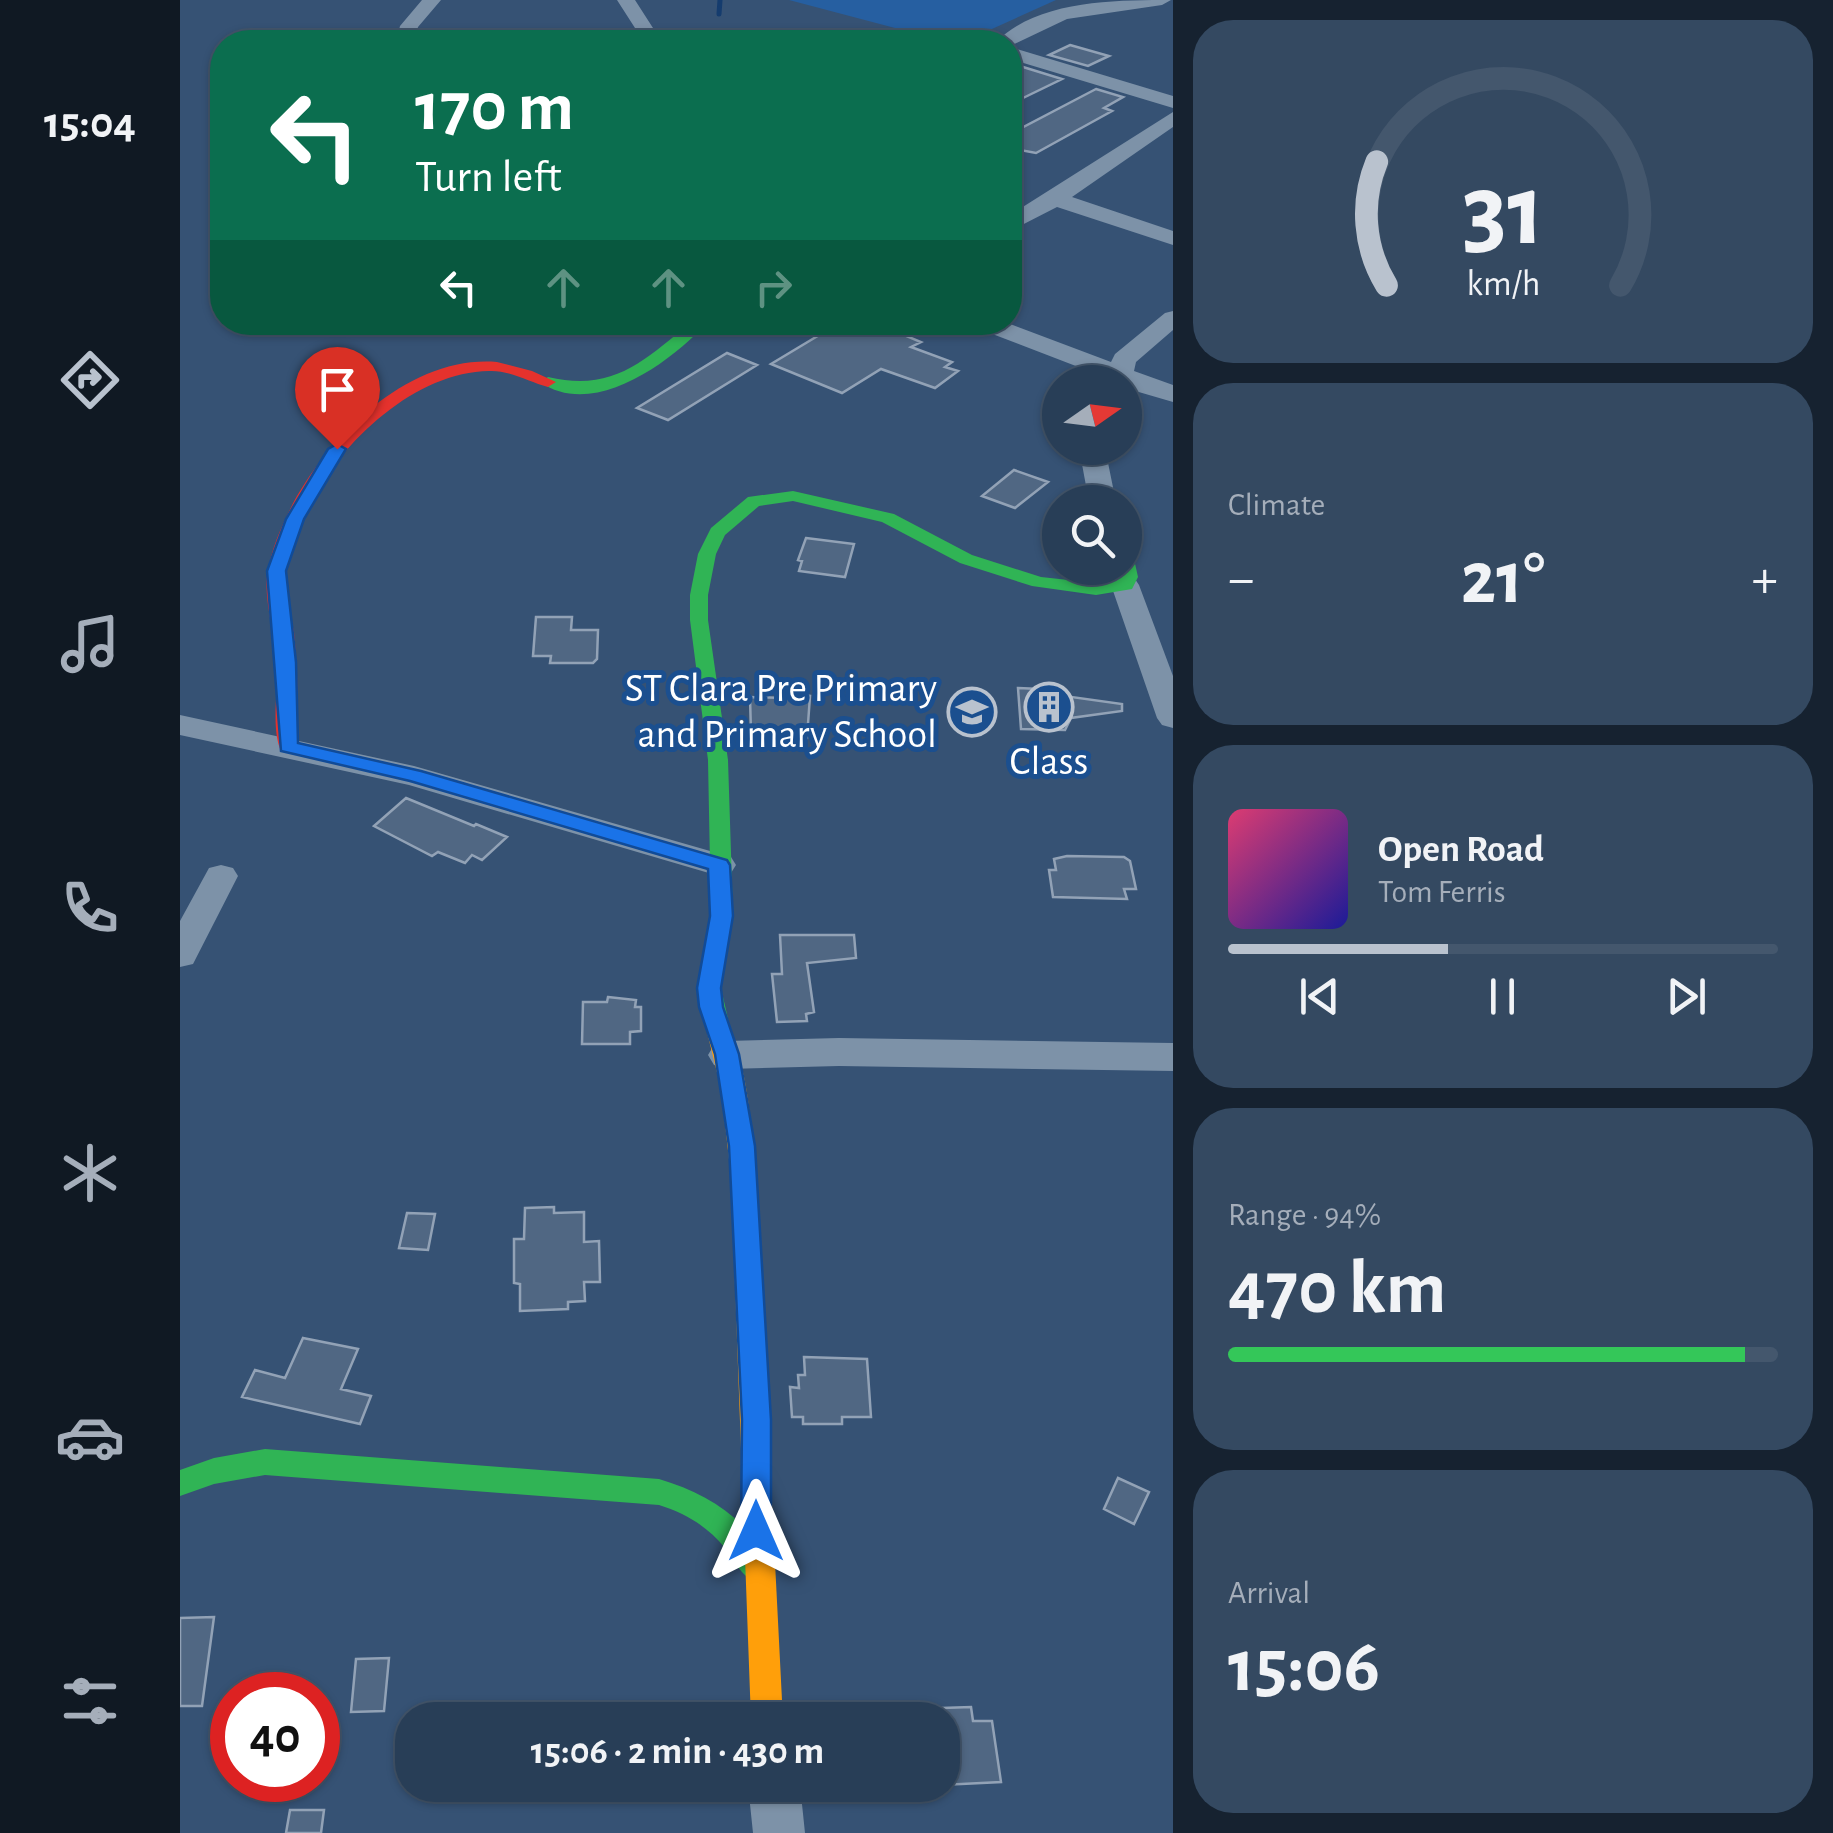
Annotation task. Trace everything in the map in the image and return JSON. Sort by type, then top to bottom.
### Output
[{"type":"street","points":[[408,30],[432,0]]},
{"type":"street","points":[[626,0],[645,30]]},
{"type":"street","points":[[1022,30],[1062,13],[1162,0]]},
{"type":"street","points":[[1022,57],[1173,102]]},
{"type":"street","points":[[1022,217],[1173,118]]},
{"type":"street","points":[[1056,198],[1173,238]]},
{"type":"street","points":[[1122,365],[1132,350],[1173,318]]},
{"type":"street","points":[[288,747],[286,662],[276,571],[282,548],[309,492],[354,430],[426,382],[468,368],[505,369],[572,389],[603,390],[635,375],[685,335]]},
{"type":"street","points":[[1014,335],[1087,365]]},
{"type":"street","points":[[1142,385],[1173,394]]},
{"type":"street","points":[[766,1702],[756,1568],[751,1304],[742,1146],[727,1054],[711,1007],[709,988],[722,916],[718,760],[702,650],[699,595],[707,554],[716,532],[754,501],[794,496],[876,514],[966,559],[1042,582]]},
{"type":"street","points":[[1064,585],[1096,589],[1103,585]]},
{"type":"street","points":[[1129,585],[1173,718]]},
{"type":"street","points":[[180,725],[414,776],[719,865]]},
{"type":"street","points":[[180,955],[221,876]]},
{"type":"street","points":[[727,1054],[846,1050],[1012,1057],[1173,1057]]},
{"type":"street","points":[[180,1482],[228,1467],[265,1462],[659,1492],[690,1498],[716,1513],[734,1532],[756,1568]]},
{"type":"street","points":[[776,1802],[780,1833]]},
{"type":"shaded area","points":[[789,0],[1056,0],[990,30],[903,30]]},
{"type":"building","points":[[1070,45],[1109,56],[1088,66],[1049,55]]},
{"type":"building","points":[[1023,67],[1062,79],[1023,98]]},
{"type":"building","points":[[1096,89],[1123,97],[1104,108],[1112,111],[1036,153],[1022,150],[1022,128]]},
{"type":"building","points":[[819,335],[904,335],[921,342],[911,347],[952,362],[945,367],[958,371],[935,388],[881,369],[842,393],[771,364]]},
{"type":"building","points":[[727,353],[757,365],[668,420],[637,408]]},
{"type":"building","points":[[1014,470],[1048,482],[1015,508],[982,496]]},
{"type":"building","points":[[806,538],[854,544],[845,577],[799,571],[802,561],[798,560]]},
{"type":"building","points":[[536,617],[572,617],[571,630],[598,630],[597,659],[593,663],[550,663],[551,656],[533,656]]},
{"type":"building","name":"Class","points":[[1018,688],[1063,690],[1064,696],[1122,704],[1122,711],[1071,718],[1065,730],[1021,729]]},
{"type":"building","points":[[784,694],[810,696],[807,738],[751,733],[750,697],[783,698]]},
{"type":"building","points":[[406,798],[507,837],[482,860],[472,855],[465,863],[438,852],[432,856],[374,826]]},
{"type":"building","points":[[1124,857],[1130,861],[1136,889],[1124,889],[1127,899],[1053,897],[1049,870],[1056,870],[1054,859]]},
{"type":"building","points":[[780,935],[854,935],[856,958],[807,963],[814,1012],[806,1014],[807,1021],[777,1022],[772,974],[782,974]]},
{"type":"building","points":[[608,997],[636,1000],[635,1007],[641,1007],[641,1031],[630,1032],[630,1044],[582,1044],[583,1002],[607,1002]]},
{"type":"building","points":[[554,1207],[554,1213],[584,1212],[584,1242],[599,1241],[600,1282],[584,1282],[585,1301],[568,1302],[568,1309],[520,1311],[520,1284],[514,1283],[514,1239],[524,1239],[525,1208]]},
{"type":"building","points":[[407,1213],[435,1214],[428,1250],[399,1248]]},
{"type":"building","points":[[303,1338],[358,1349],[341,1389],[371,1396],[360,1424],[242,1397],[255,1370],[285,1378]]},
{"type":"building","points":[[804,1357],[867,1359],[871,1417],[842,1417],[842,1424],[803,1424],[803,1417],[792,1417],[790,1387],[799,1388],[798,1375],[805,1375]]},
{"type":"building","points":[[1118,1478],[1149,1492],[1134,1524],[1104,1509]]},
{"type":"building","points":[[214,1617],[202,1706],[180,1706],[180,1618]]},
{"type":"building","points":[[389,1658],[384,1711],[351,1712],[356,1659]]},
{"type":"building","points":[[960,1707],[971,1707],[973,1721],[992,1721],[1001,1782],[960,1784]]},
{"type":"building","points":[[290,1810],[324,1810],[321,1833],[286,1833]]},
{"type":"waterway","points":[[719,14],[720,0]]},
{"type":"traffic: fast","points":[[548,382],[572,387],[613,383],[649,363],[685,335]]},
{"type":"traffic: fast","points":[[719,1032],[709,988],[722,915],[718,760],[699,620],[699,595],[707,554],[717,532],[754,501],[793,496],[888,518],[966,559],[1042,582]]},
{"type":"traffic: fast","points":[[1063,585],[1096,589],[1125,585]]},
{"type":"traffic: fast","points":[[180,1483],[214,1471],[265,1462],[659,1492],[691,1503],[716,1519],[756,1568]]},
{"type":"traffic: slow","points":[[719,1032],[734,1089],[744,1177],[766,1702]]},
{"type":"traffic: jam","points":[[288,747],[286,661],[276,571],[302,501],[325,466],[352,434],[383,407],[417,385],[453,371],[489,366],[548,382]]},
{"type":"place","name":"Class","points":[[1049,707]]},
{"type":"place","name":"ST Clara Pre Primary and Primary School","points":[[972,712]]},
{"type":"route","points":[[337,449],[295,519],[276,571],[286,662],[288,747],[414,776],[719,865],[722,916],[709,988],[711,1007],[727,1054],[742,1146],[756,1420],[756,1531]]}]
